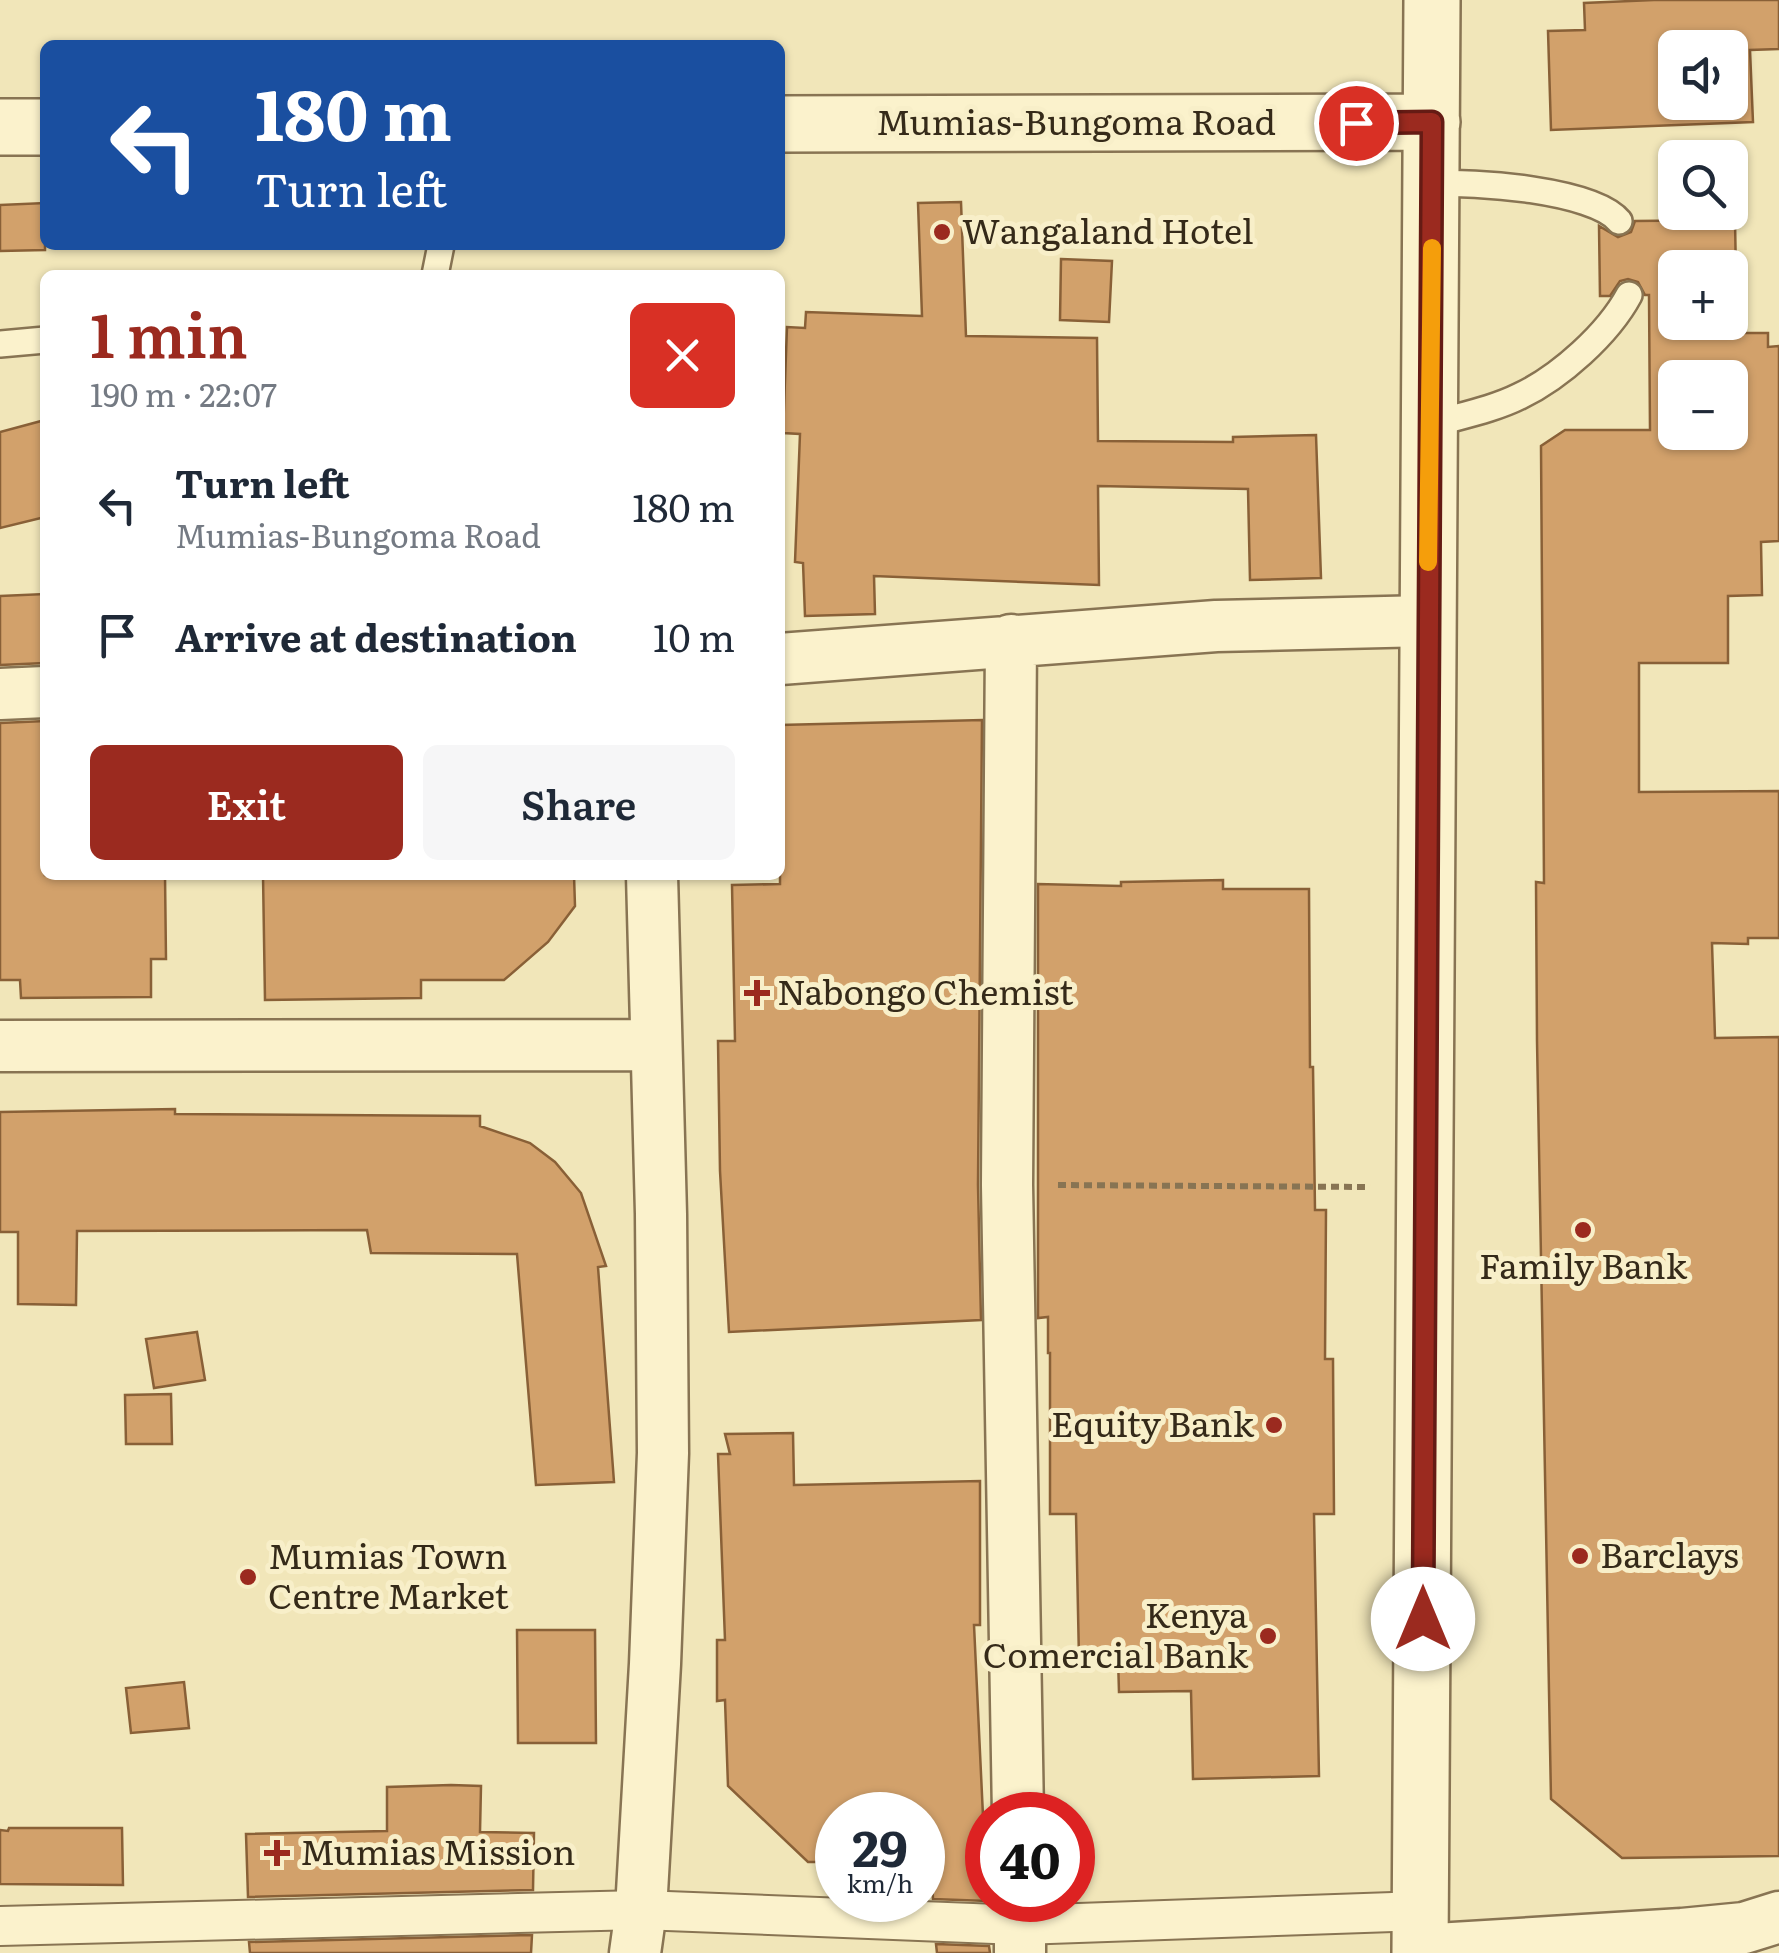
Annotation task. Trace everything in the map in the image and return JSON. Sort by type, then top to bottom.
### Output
[{"type":"street","points":[[1421,1938],[1432,0]]},
{"type":"street","name":"Mumias-Bungoma Road","points":[[785,124],[1432,122]]},
{"type":"street","points":[[0,128],[40,127]]},
{"type":"street","points":[[785,659],[1216,626],[1427,620]]},
{"type":"street","points":[[1011,640],[1006,1185],[1018,1792]]},
{"type":"street","points":[[0,694],[40,692]]},
{"type":"street","points":[[638,1932],[662,1453],[662,1232],[652,880]]},
{"type":"street","points":[[0,1046],[655,1044]]},
{"type":"street","points":[[0,1926],[638,1932],[1020,1926],[1421,1938],[1697,1932],[1744,1928],[1779,1917]]},
{"type":"lane","points":[[1432,184],[1488,184],[1587,202],[1611,212],[1619,222]]},
{"type":"lane","points":[[1429,424],[1517,398],[1537,386],[1601,335],[1618,316],[1629,295]]},
{"type":"lane","points":[[0,344],[40,340]]},
{"type":"path","points":[[1006,1185],[1425,1187]]},
{"type":"building","points":[[1779,0],[1779,49],[1750,50],[1753,122],[1551,130],[1548,31],[1585,30],[1584,3]]},
{"type":"building","points":[[961,202],[966,336],[1097,338],[1098,441],[1233,442],[1233,437],[1316,435],[1321,578],[1250,580],[1248,489],[1098,486],[1099,585],[874,576],[875,614],[805,616],[803,563],[795,562],[800,434],[785,433],[787,327],[805,328],[806,312],[922,316],[918,203]]},
{"type":"building","points":[[40,203],[40,250],[45,250],[0,251],[0,205]]},
{"type":"building","points":[[1635,221],[1658,221],[1658,230],[1735,230],[1736,250],[1658,250],[1658,340],[1748,340],[1748,333],[1768,333],[1768,347],[1779,346],[1779,541],[1761,542],[1762,595],[1728,596],[1728,663],[1639,663],[1639,792],[1779,791],[1779,938],[1748,938],[1748,944],[1712,943],[1715,1038],[1779,1037],[1779,1856],[1622,1858],[1551,1799],[1537,1041],[1536,882],[1544,883],[1541,446],[1565,430],[1650,430],[1649,295],[1645,295],[1638,282],[1628,279],[1620,281],[1610,296],[1600,296],[1599,226],[1618,237],[1631,232]]},
{"type":"building","points":[[1061,259],[1112,261],[1109,322],[1060,320]]},
{"type":"building","points":[[40,421],[40,518],[0,528],[0,432]]},
{"type":"building","points":[[40,594],[40,663],[0,665],[0,596]]},
{"type":"building","points":[[982,720],[978,1185],[981,1320],[729,1332],[718,1041],[735,1041],[732,885],[780,884],[780,880],[785,880],[785,725]]},
{"type":"building","points":[[40,721],[40,880],[165,880],[166,959],[151,959],[151,997],[21,998],[20,980],[0,980],[0,723]]},
{"type":"building","points":[[263,880],[574,880],[575,906],[548,942],[504,980],[421,980],[421,998],[265,1000]]},
{"type":"building","points":[[1223,880],[1223,889],[1309,889],[1315,1210],[1326,1210],[1325,1359],[1333,1359],[1334,1514],[1314,1514],[1319,1776],[1193,1779],[1191,1691],[1119,1692],[1118,1658],[1079,1659],[1076,1514],[1050,1514],[1048,1317],[1038,1318],[1038,884],[1121,886],[1121,882]]},
{"type":"building","points":[[175,1109],[175,1114],[480,1116],[480,1126],[530,1143],[555,1162],[581,1193],[606,1266],[598,1267],[614,1482],[536,1485],[517,1254],[371,1253],[367,1230],[77,1231],[76,1305],[18,1304],[18,1232],[0,1232],[0,1112]]},
{"type":"building","points":[[197,1332],[205,1380],[154,1388],[146,1339]]},
{"type":"building","points":[[171,1394],[172,1444],[126,1444],[125,1395]]},
{"type":"building","points":[[793,1433],[794,1485],[980,1481],[980,1625],[974,1625],[982,1792],[965,1792],[965,1900],[945,1899],[945,1792],[815,1792],[815,1862],[808,1862],[728,1786],[725,1700],[717,1701],[717,1640],[725,1640],[718,1454],[730,1454],[725,1434]]},
{"type":"building","points":[[517,1630],[595,1630],[596,1743],[518,1743]]},
{"type":"building","points":[[184,1682],[189,1728],[131,1733],[126,1688]]},
{"type":"building","points":[[481,1786],[480,1832],[534,1833],[533,1890],[248,1897],[246,1834],[387,1831],[387,1787]]},
{"type":"building","points":[[122,1828],[123,1885],[0,1884],[0,1830]]},
{"type":"building","points":[[532,1935],[531,1953],[250,1953],[249,1942]]},
{"type":"building","points":[[936,1944],[989,1946],[990,1953],[937,1953]]},
{"type":"slow traffic","points":[[1428,562],[1432,248]]},
{"type":"place","name":"Wangaland Hotel","points":[[942,232]]},
{"type":"place","name":"Nabongo Chemist","points":[[757,993]]},
{"type":"place","name":"Family Bank","points":[[1583,1230]]},
{"type":"place","name":"Equity Bank","points":[[1274,1425]]},
{"type":"place","name":"Barclays","points":[[1580,1556]]},
{"type":"place","name":"Mumias Town Centre Market","points":[[248,1577]]},
{"type":"place","name":"Kenya Comercial Bank","points":[[1268,1636]]},
{"type":"place","name":"Mumias Mission","points":[[277,1853]]},
{"type":"route","points":[[1356,123],[1432,122],[1423,1619]]}]
